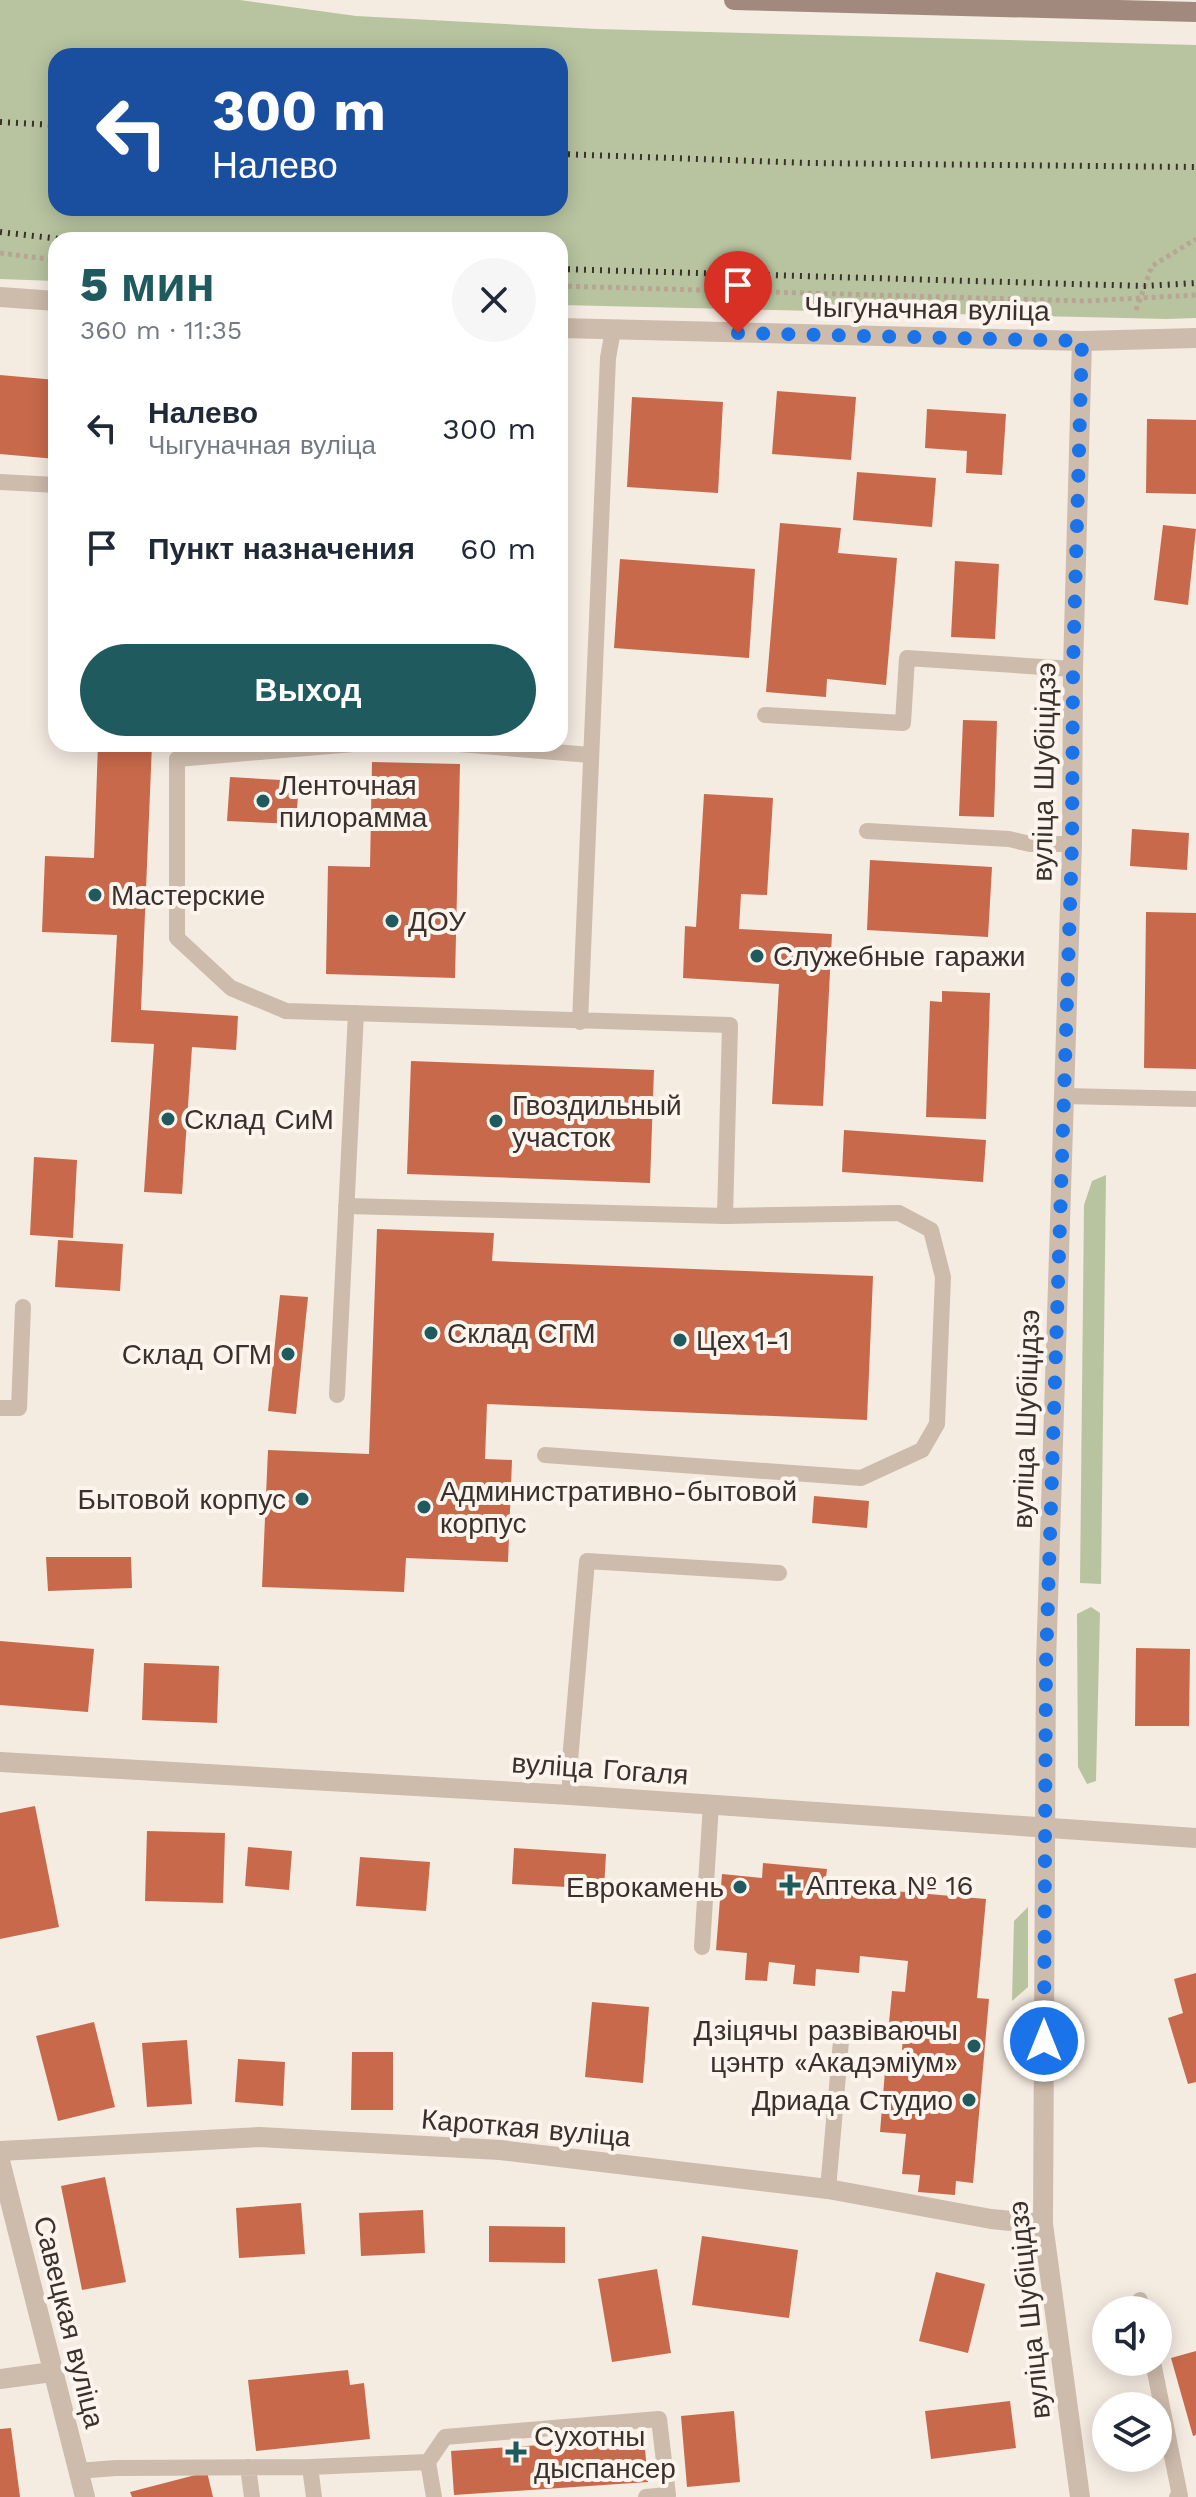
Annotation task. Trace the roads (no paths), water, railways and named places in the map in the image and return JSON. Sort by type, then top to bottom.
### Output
[{"type":"main road","points":[[734,0],[1196,12]]},
{"type":"street","points":[[0,297],[48,300]]},
{"type":"street","name":"Чыгуначная вуліца","points":[[568,328],[1082,341],[1196,338]]},
{"type":"street","name":"вуліца Шубіцідзэ","points":[[1080,2497],[1043,2224],[1047,1633],[1072,844],[1073,669],[1082,341]]},
{"type":"street","name":"вуліца Гогаля","points":[[0,1762],[570,1795],[1196,1838]]},
{"type":"street","name":"Кароткая вуліца","points":[[0,2151],[259,2137],[500,2150],[828,2189],[991,2219],[1043,2224]]},
{"type":"street","name":"Савецкая вуліца","points":[[0,2161],[85,2497]]},
{"type":"street","points":[[0,2379],[52,2372]]},
{"type":"lane","points":[[580,1022],[608,358],[613,330]]},
{"type":"lane","points":[[0,482],[48,485]]},
{"type":"lane","points":[[765,715],[903,723],[907,658],[1073,669]]},
{"type":"lane","points":[[260,752],[177,759],[177,938],[231,988],[286,1011],[730,1025],[725,1216]]},
{"type":"lane","points":[[554,752],[590,755]]},
{"type":"lane","points":[[867,831],[1009,839],[1030,844],[1072,844]]},
{"type":"lane","points":[[337,1395],[356,1013]]},
{"type":"lane","points":[[1064,1096],[1196,1099]]},
{"type":"lane","points":[[346,1206],[725,1216],[899,1213],[931,1230],[943,1277],[937,1424],[922,1450],[861,1478],[545,1455]]},
{"type":"lane","points":[[0,1408],[19,1408],[23,1307]]},
{"type":"lane","points":[[570,1795],[570,1761],[587,1561],[779,1573]]},
{"type":"lane","points":[[702,1947],[711,1804]]},
{"type":"lane","points":[[828,2189],[841,2041]]},
{"type":"lane","points":[[1156,2376],[1179,2497],[1196,2493]]},
{"type":"lane","points":[[434,2497],[428,2462],[445,2437],[659,2419],[668,2495],[646,2497]]},
{"type":"lane","points":[[77,2471],[428,2462]]},
{"type":"lane","points":[[248,2467],[252,2497]]},
{"type":"lane","points":[[310,2467],[314,2497]]},
{"type":"railway","points":[[0,122],[48,125]]},
{"type":"railway","points":[[568,154],[810,163],[1196,167]]},
{"type":"railway","points":[[0,232],[48,238]]},
{"type":"railway","points":[[568,269],[1144,286],[1196,283]]},
{"type":"place","name":"Ленточная пилорамма","points":[[263,801]]},
{"type":"place","name":"Мастерские","points":[[95,895]]},
{"type":"place","name":"ДОУ","points":[[392,921]]},
{"type":"place","name":"Служебные гаражи","points":[[757,956]]},
{"type":"place","name":"Склад СиМ","points":[[168,1119]]},
{"type":"place","name":"Гвоздильный участок","points":[[496,1121]]},
{"type":"place","name":"Склад СГМ","points":[[431,1333]]},
{"type":"place","name":"Цех 1-1","points":[[680,1340]]},
{"type":"place","name":"Склад ОГМ","points":[[288,1354]]},
{"type":"place","name":"Бытовой корпус","points":[[302,1499]]},
{"type":"place","name":"Административно-бытовой корпус","points":[[424,1507]]},
{"type":"place","name":"Аптека № 16","points":[[790,1885]]},
{"type":"place","name":"Еврокамень","points":[[740,1887]]},
{"type":"place","name":"Дзіцячы развіваючы цэнтр «Акадэміум»","points":[[974,2046]]},
{"type":"place","name":"Дриада Студио","points":[[969,2100]]},
{"type":"place","name":"Сухотны дыспансер","points":[[516,2452]]}]
